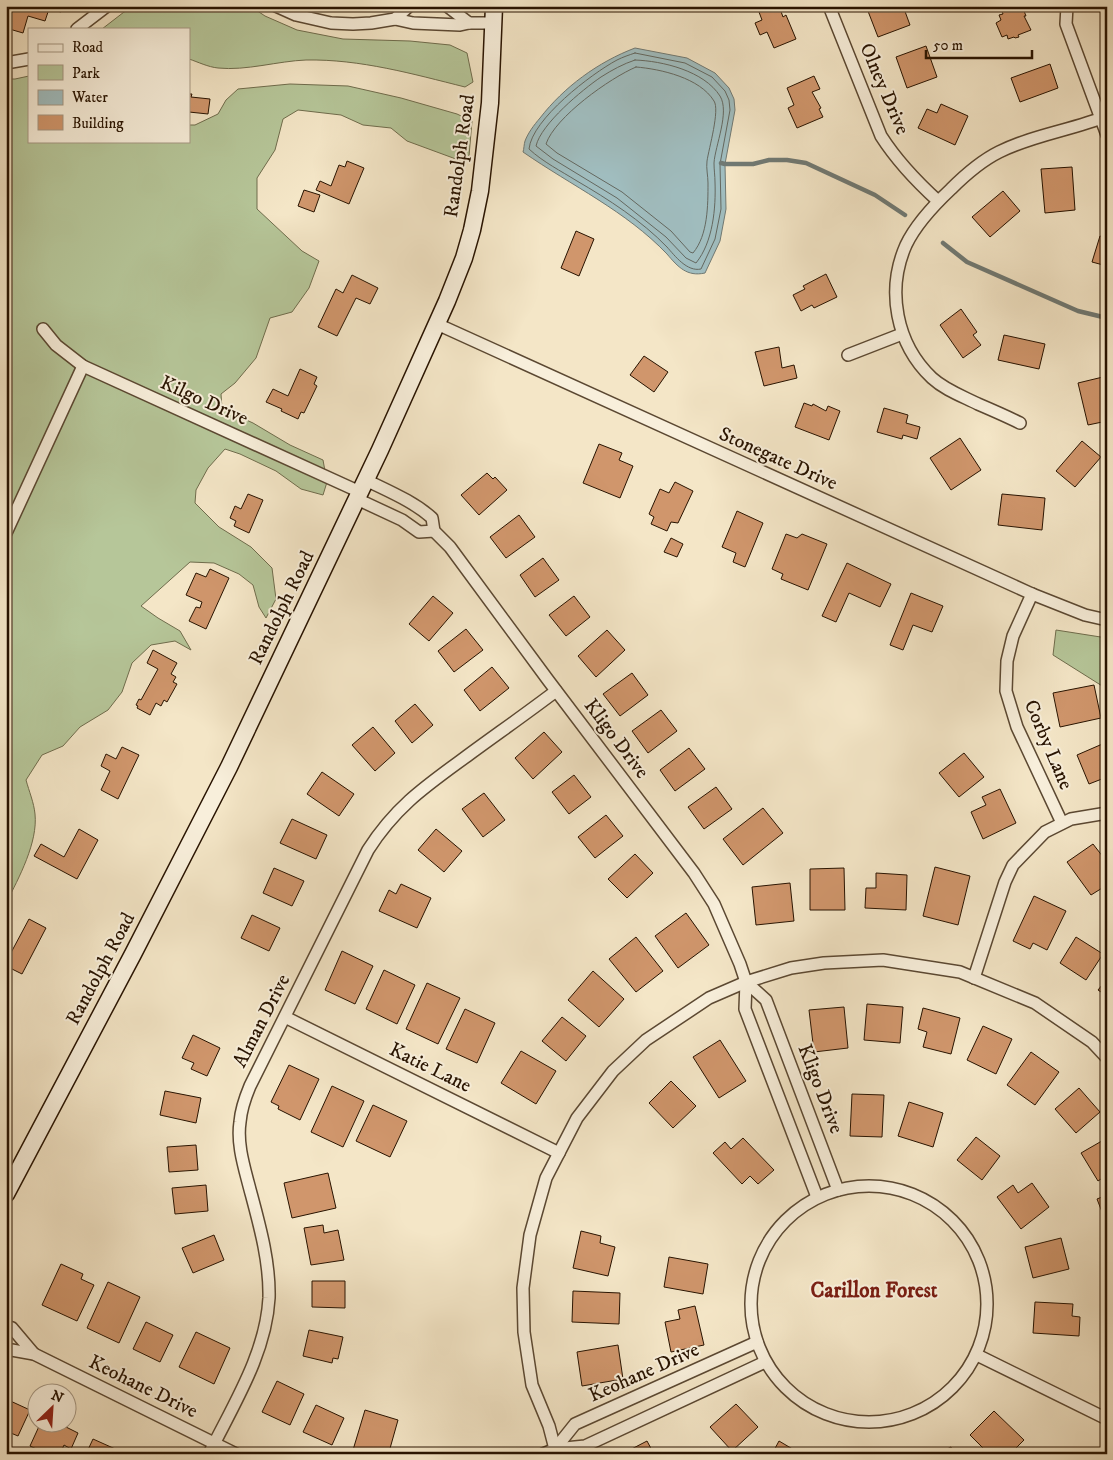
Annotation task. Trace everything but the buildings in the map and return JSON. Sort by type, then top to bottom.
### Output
[{"type":"street","points":[[78,28],[107,6]]},
{"type":"street","points":[[276,6],[296,15],[330,23],[353,24],[395,19],[413,23],[460,26],[469,23],[493,23]]},
{"type":"street","points":[[395,19],[409,6]]},
{"type":"street","points":[[447,6],[469,23]]},
{"type":"street","name":"Randolph Road","points":[[6,1194],[229,767],[361,490],[437,324],[464,258],[480,191],[490,108],[494,6]]},
{"type":"street","name":"Olney Drive","points":[[829,6],[881,136],[892,154],[906,170],[938,201]]},
{"type":"street","points":[[1067,6],[1066,24],[1104,117],[1107,135]]},
{"type":"street","points":[[6,64],[28,59]]},
{"type":"street","points":[[1020,423],[949,390],[919,364],[902,334],[897,317],[896,300],[900,262],[907,244],[938,201],[975,168],[999,152],[1028,140],[1104,117]]},
{"type":"street","name":"Stonegate Drive","points":[[437,324],[1032,594],[1085,615],[1107,620]]},
{"type":"street","name":"Kilgo Drive","points":[[43,329],[56,345],[82,366],[361,490]]},
{"type":"street","points":[[848,355],[902,334]]},
{"type":"street","points":[[6,532],[82,366]]},
{"type":"street","points":[[361,490],[419,532],[434,531]]},
{"type":"street","name":"Kligo Drive","points":[[361,490],[424,511],[432,518],[434,531],[450,548],[694,874],[714,904],[746,982],[746,1009],[817,1198]]},
{"type":"street","name":"Corby Lane","points":[[1032,594],[1014,636],[1007,660],[1006,691],[1017,727],[1062,824]]},
{"type":"street","name":"Alman Drive","points":[[212,1449],[256,1357],[265,1327],[269,1300],[264,1247],[239,1142],[239,1123],[250,1086],[368,850],[380,831],[394,814],[419,791],[556,691]]},
{"type":"street","points":[[974,978],[1004,882],[1013,865],[1045,832],[1070,819],[1107,813]]},
{"type":"street","points":[[556,1451],[549,1426],[532,1385],[524,1332],[523,1288],[530,1235],[546,1178],[577,1118],[613,1072],[646,1040],[710,998],[746,982],[791,968],[824,962],[883,960],[960,972],[1035,1003],[1092,1042],[1107,1058]]},
{"type":"street","name":"Kligo Drive","points":[[746,982],[766,1000],[838,1190]]},
{"type":"street","name":"Katie Lane","points":[[284,1017],[559,1153]]},
{"type":"street","points":[[867,1186],[899,1189],[928,1201],[955,1222],[970,1241],[982,1266],[988,1296],[986,1330],[976,1355],[966,1370],[940,1396],[927,1405],[895,1417],[876,1420],[843,1420],[819,1412],[788,1391],[765,1362],[757,1342],[750,1306],[755,1270],[772,1235],[798,1209],[817,1198],[838,1190],[867,1186]]},
{"type":"street","name":"Keohane Drive","points":[[6,1326],[12,1328],[34,1354]]},
{"type":"street","name":"Keohane Drive","points":[[556,1451],[575,1424],[757,1342]]},
{"type":"street","name":"Keohane Drive","points":[[6,1349],[34,1354],[212,1449],[236,1454]]},
{"type":"street","points":[[976,1355],[1107,1419]]},
{"type":"street","name":"Keohane Drive","points":[[543,1454],[585,1446],[765,1362]]},
{"type":"green space","points":[[136,6],[250,6],[265,16],[297,30],[343,39],[410,41],[450,45],[467,53],[473,82],[465,87],[386,68],[326,60],[295,61],[229,69],[207,66],[190,59],[190,28],[103,28],[124,12]]},
{"type":"green space","points":[[28,76],[28,142],[190,142],[190,125],[195,125],[218,114],[226,100],[238,89],[290,84],[348,86],[401,98],[457,114],[472,121],[469,156],[464,162],[407,141],[391,128],[363,125],[341,115],[298,110],[283,119],[275,150],[257,178],[257,209],[302,251],[319,261],[309,288],[292,312],[270,318],[256,358],[235,383],[221,394],[222,409],[323,460],[327,482],[323,495],[301,489],[276,471],[225,449],[208,468],[196,490],[195,503],[219,527],[251,547],[272,568],[276,599],[266,618],[259,607],[253,585],[239,574],[214,563],[190,562],[141,606],[180,631],[191,650],[175,641],[151,645],[132,663],[122,692],[108,710],[80,727],[63,746],[42,755],[26,780],[33,801],[34,836],[26,860],[6,903],[6,79]]},
{"type":"green space","points":[[1056,630],[1107,638],[1107,689],[1053,655]]},
{"type":"water","points":[[635,48],[687,58],[715,73],[729,88],[734,99],[735,110],[725,164],[726,209],[720,241],[705,273],[693,274],[683,270],[634,225],[523,152],[525,141],[531,129],[560,96],[595,68]]},
{"type":"waterway","points":[[721,163],[753,164],[769,160],[806,163],[875,195],[905,215]]},
{"type":"waterway","points":[[943,243],[967,262],[1078,311],[1107,318]]},
{"type":"district","name":"Carillon Forest","points":[[874,1291]]}]
